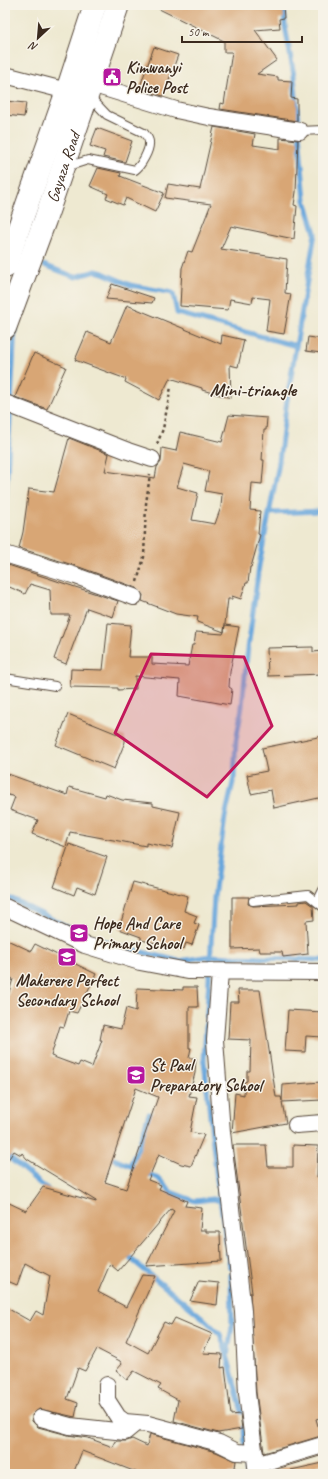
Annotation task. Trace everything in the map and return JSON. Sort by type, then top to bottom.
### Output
[{"type":"main road","name":"Gayaza Road","points":[[5,328],[62,170],[82,90],[95,5]]},
{"type":"main road","name":"Gayaza Road","points":[[5,267],[118,5]]},
{"type":"street","points":[[5,75],[208,117],[300,131]]},
{"type":"street","points":[[5,403],[121,449],[152,458]]},
{"type":"street","points":[[5,554],[76,576],[134,597]]},
{"type":"street","points":[[5,907],[85,945],[140,962],[188,971],[323,972]]},
{"type":"street","points":[[217,972],[215,1040],[222,1132],[243,1311],[251,1459]]},
{"type":"street","points":[[296,1125],[323,1123]]},
{"type":"street","points":[[107,1386],[107,1400],[118,1417],[126,1422],[148,1424],[219,1443],[251,1459],[323,1445]]},
{"type":"street","points":[[41,1418],[70,1426],[125,1432],[136,1423]]},
{"type":"lane","points":[[62,170],[72,164],[88,160],[135,170],[139,167],[149,143],[148,138],[144,134],[110,117],[82,90]]},
{"type":"lane","points":[[300,131],[323,130]]},
{"type":"lane","points":[[5,678],[55,686]]},
{"type":"lane","points":[[253,901],[308,895],[320,905],[323,890]]},
{"type":"path","points":[[134,597],[144,557],[146,504],[152,458],[163,429],[171,387]]},
{"type":"highlighted area","points":[[151,654],[244,657],[272,726],[207,797],[115,733]]},
{"type":"building","points":[[151,5],[283,5],[284,18],[279,19],[280,28],[255,30],[277,60],[257,74],[278,77],[278,80],[292,81],[291,98],[297,99],[297,121],[220,109],[221,103],[224,104],[232,52],[224,52],[224,41]]},
{"type":"building","points":[[154,47],[178,55],[163,96],[139,89]]},
{"type":"building","points":[[5,101],[26,103],[24,117],[5,115]]},
{"type":"building","points":[[214,127],[255,134],[253,145],[280,149],[280,138],[298,140],[294,205],[297,206],[294,239],[231,226],[221,249],[287,259],[285,293],[291,294],[284,334],[266,331],[270,299],[253,297],[252,303],[230,299],[228,310],[180,306],[182,268],[188,251],[192,252],[211,204],[165,198],[168,184],[200,189]]},
{"type":"building","points":[[97,128],[132,141],[125,162],[103,157],[105,151],[90,146]]},
{"type":"building","points":[[98,168],[121,173],[120,176],[164,193],[155,212],[126,198],[123,205],[106,198],[108,194],[90,186]]},
{"type":"building","points":[[112,284],[154,298],[152,303],[106,299]]},
{"type":"building","points":[[127,305],[221,344],[222,335],[244,340],[238,367],[230,365],[231,398],[202,390],[202,388],[170,378],[159,400],[125,382],[126,379],[75,360],[87,332],[111,342]]},
{"type":"building","points":[[308,337],[323,339],[321,353],[306,351]]},
{"type":"building","points":[[34,353],[66,367],[47,409],[15,397]]},
{"type":"building","points":[[229,415],[267,418],[266,430],[264,430],[262,484],[252,483],[250,510],[260,511],[258,534],[260,535],[250,567],[248,583],[246,583],[241,599],[232,596],[232,599],[228,599],[224,632],[197,622],[198,617],[176,614],[142,601],[143,595],[137,588],[79,567],[19,548],[23,532],[29,489],[54,492],[69,438],[109,454],[105,471],[155,478],[157,467],[161,462],[162,448],[176,451],[180,432],[222,442]],"holes":[[[184,464],[209,471],[205,491],[222,494],[221,507],[215,524],[192,520],[198,493],[177,487]]]},
{"type":"building","points":[[5,564],[118,601],[113,617],[87,608],[66,664],[54,659],[70,615],[51,615],[50,590],[30,584],[25,594],[5,585]]},
{"type":"building","points":[[108,623],[131,625],[128,657],[152,657],[152,664],[188,666],[196,632],[223,634],[225,625],[239,627],[230,672],[229,687],[232,689],[230,705],[179,696],[180,680],[135,676],[136,689],[118,690],[118,688],[70,687],[71,669],[103,670]]},
{"type":"building","points":[[313,647],[313,652],[323,651],[323,674],[268,676],[267,648]]},
{"type":"building","points":[[68,714],[125,737],[125,742],[114,769],[56,745]]},
{"type":"building","points":[[323,736],[323,797],[274,808],[271,790],[251,794],[247,775],[267,771],[262,748]]},
{"type":"building","points":[[5,773],[67,795],[69,787],[105,797],[106,794],[122,800],[153,803],[153,806],[180,812],[172,848],[146,843],[146,846],[70,832],[66,847],[32,834],[38,820],[10,810],[15,797],[5,794]]},
{"type":"building","points":[[69,844],[107,857],[95,894],[77,887],[74,895],[54,887]]},
{"type":"building","points":[[133,882],[188,896],[184,911],[197,916],[194,923],[199,925],[192,945],[186,943],[184,949],[141,940],[141,937],[119,929]]},
{"type":"building","points":[[232,897],[249,897],[248,904],[253,906],[299,904],[299,902],[306,901],[313,906],[314,920],[306,921],[308,954],[283,957],[282,952],[260,952],[259,948],[232,949]]},
{"type":"building","points":[[5,939],[31,951],[35,944],[96,974],[77,1013],[69,1011],[64,1027],[60,1026],[51,1056],[78,1066],[80,1062],[92,1067],[102,1040],[100,1040],[103,1025],[121,1029],[126,1008],[136,1011],[137,988],[183,990],[183,987],[197,987],[198,1007],[189,1007],[189,1048],[191,1048],[189,1058],[196,1058],[195,1073],[189,1096],[197,1097],[190,1132],[204,1135],[191,1166],[181,1164],[159,1154],[148,1180],[161,1185],[159,1189],[187,1201],[185,1206],[202,1208],[200,1230],[206,1230],[206,1232],[220,1232],[221,1261],[146,1266],[174,1211],[171,1209],[118,1271],[110,1264],[98,1292],[126,1307],[142,1275],[155,1276],[126,1341],[148,1353],[164,1322],[171,1325],[175,1318],[212,1334],[203,1353],[222,1354],[221,1368],[225,1367],[231,1415],[240,1414],[242,1429],[218,1433],[174,1421],[178,1400],[158,1389],[161,1385],[134,1371],[127,1380],[116,1371],[122,1364],[120,1361],[97,1349],[85,1371],[78,1368],[67,1399],[78,1403],[75,1417],[39,1409],[32,1415],[32,1421],[38,1427],[68,1435],[88,1438],[113,1447],[116,1441],[127,1441],[132,1439],[147,1446],[150,1434],[216,1452],[236,1461],[234,1474],[141,1474],[82,1451],[73,1474],[5,1473],[5,1307],[30,1321],[36,1311],[43,1315],[50,1276],[25,1263],[17,1285],[5,1280],[5,1201],[26,1211],[43,1187],[96,1201],[27,1159],[22,1153],[21,1155],[14,1151],[5,1164],[5,1005],[13,979],[5,974]],"holes":[[[136,1088],[158,1097],[126,1189],[105,1182]]]},
{"type":"building","points":[[238,990],[260,990],[276,1097],[281,1097],[282,1101],[283,1085],[321,1082],[322,1100],[282,1102],[286,1123],[232,1133],[235,1093],[244,1095],[244,1082],[247,1081],[247,1071],[250,1071],[251,1040],[228,1039],[230,1002],[239,1002]]},
{"type":"building","points":[[288,1010],[323,1012],[323,1037],[306,1036],[305,1052],[285,1051]]},
{"type":"building","points":[[233,1145],[266,1145],[268,1167],[293,1167],[293,1145],[318,1146],[317,1177],[323,1177],[323,1417],[316,1419],[321,1436],[264,1453],[256,1392],[250,1293],[252,1293]]},
{"type":"building","points":[[199,1281],[219,1283],[217,1305],[190,1301]]},
{"type":"building","points":[[323,1455],[323,1463],[291,1470],[293,1474],[278,1474],[277,1469]]},
{"type":"waterway","points":[[230,1267],[217,1180],[204,1061],[214,897],[225,817],[234,778],[236,741],[242,707],[259,566],[278,468],[287,400],[315,233],[305,200],[294,76],[285,26],[284,5]]},
{"type":"waterway","points":[[44,265],[75,277],[96,271],[130,285],[173,293],[177,313],[296,346]]},
{"type":"waterway","points":[[5,511],[15,327]]},
{"type":"waterway","points":[[270,513],[323,511]]},
{"type":"waterway","points":[[5,896],[74,930],[117,946],[179,961],[210,956],[323,960]]},
{"type":"waterway","points":[[130,1165],[138,1148],[149,1114]]},
{"type":"waterway","points":[[5,1154],[49,1191]]},
{"type":"waterway","points":[[107,1156],[158,1178],[171,1192],[195,1201],[213,1199],[221,1201]]},
{"type":"waterway","points":[[125,1254],[203,1318],[220,1334],[227,1354]]},
{"type":"waterway","points":[[231,1275],[232,1327],[227,1355],[242,1412]]},
{"type":"waterway","points":[[244,1428],[247,1474]]},
{"type":"place","name":"Kimwanyi Police Post","points":[[112,77]]},
{"type":"place","name":"Hope And Care Primary School","points":[[79,933]]},
{"type":"place","name":"Makerere Perfect Secondary School","points":[[67,957]]},
{"type":"place","name":"St Paul Preparatory School","points":[[136,1075]]},
{"type":"district","name":"Mini-triangle","points":[[253,389]]}]
